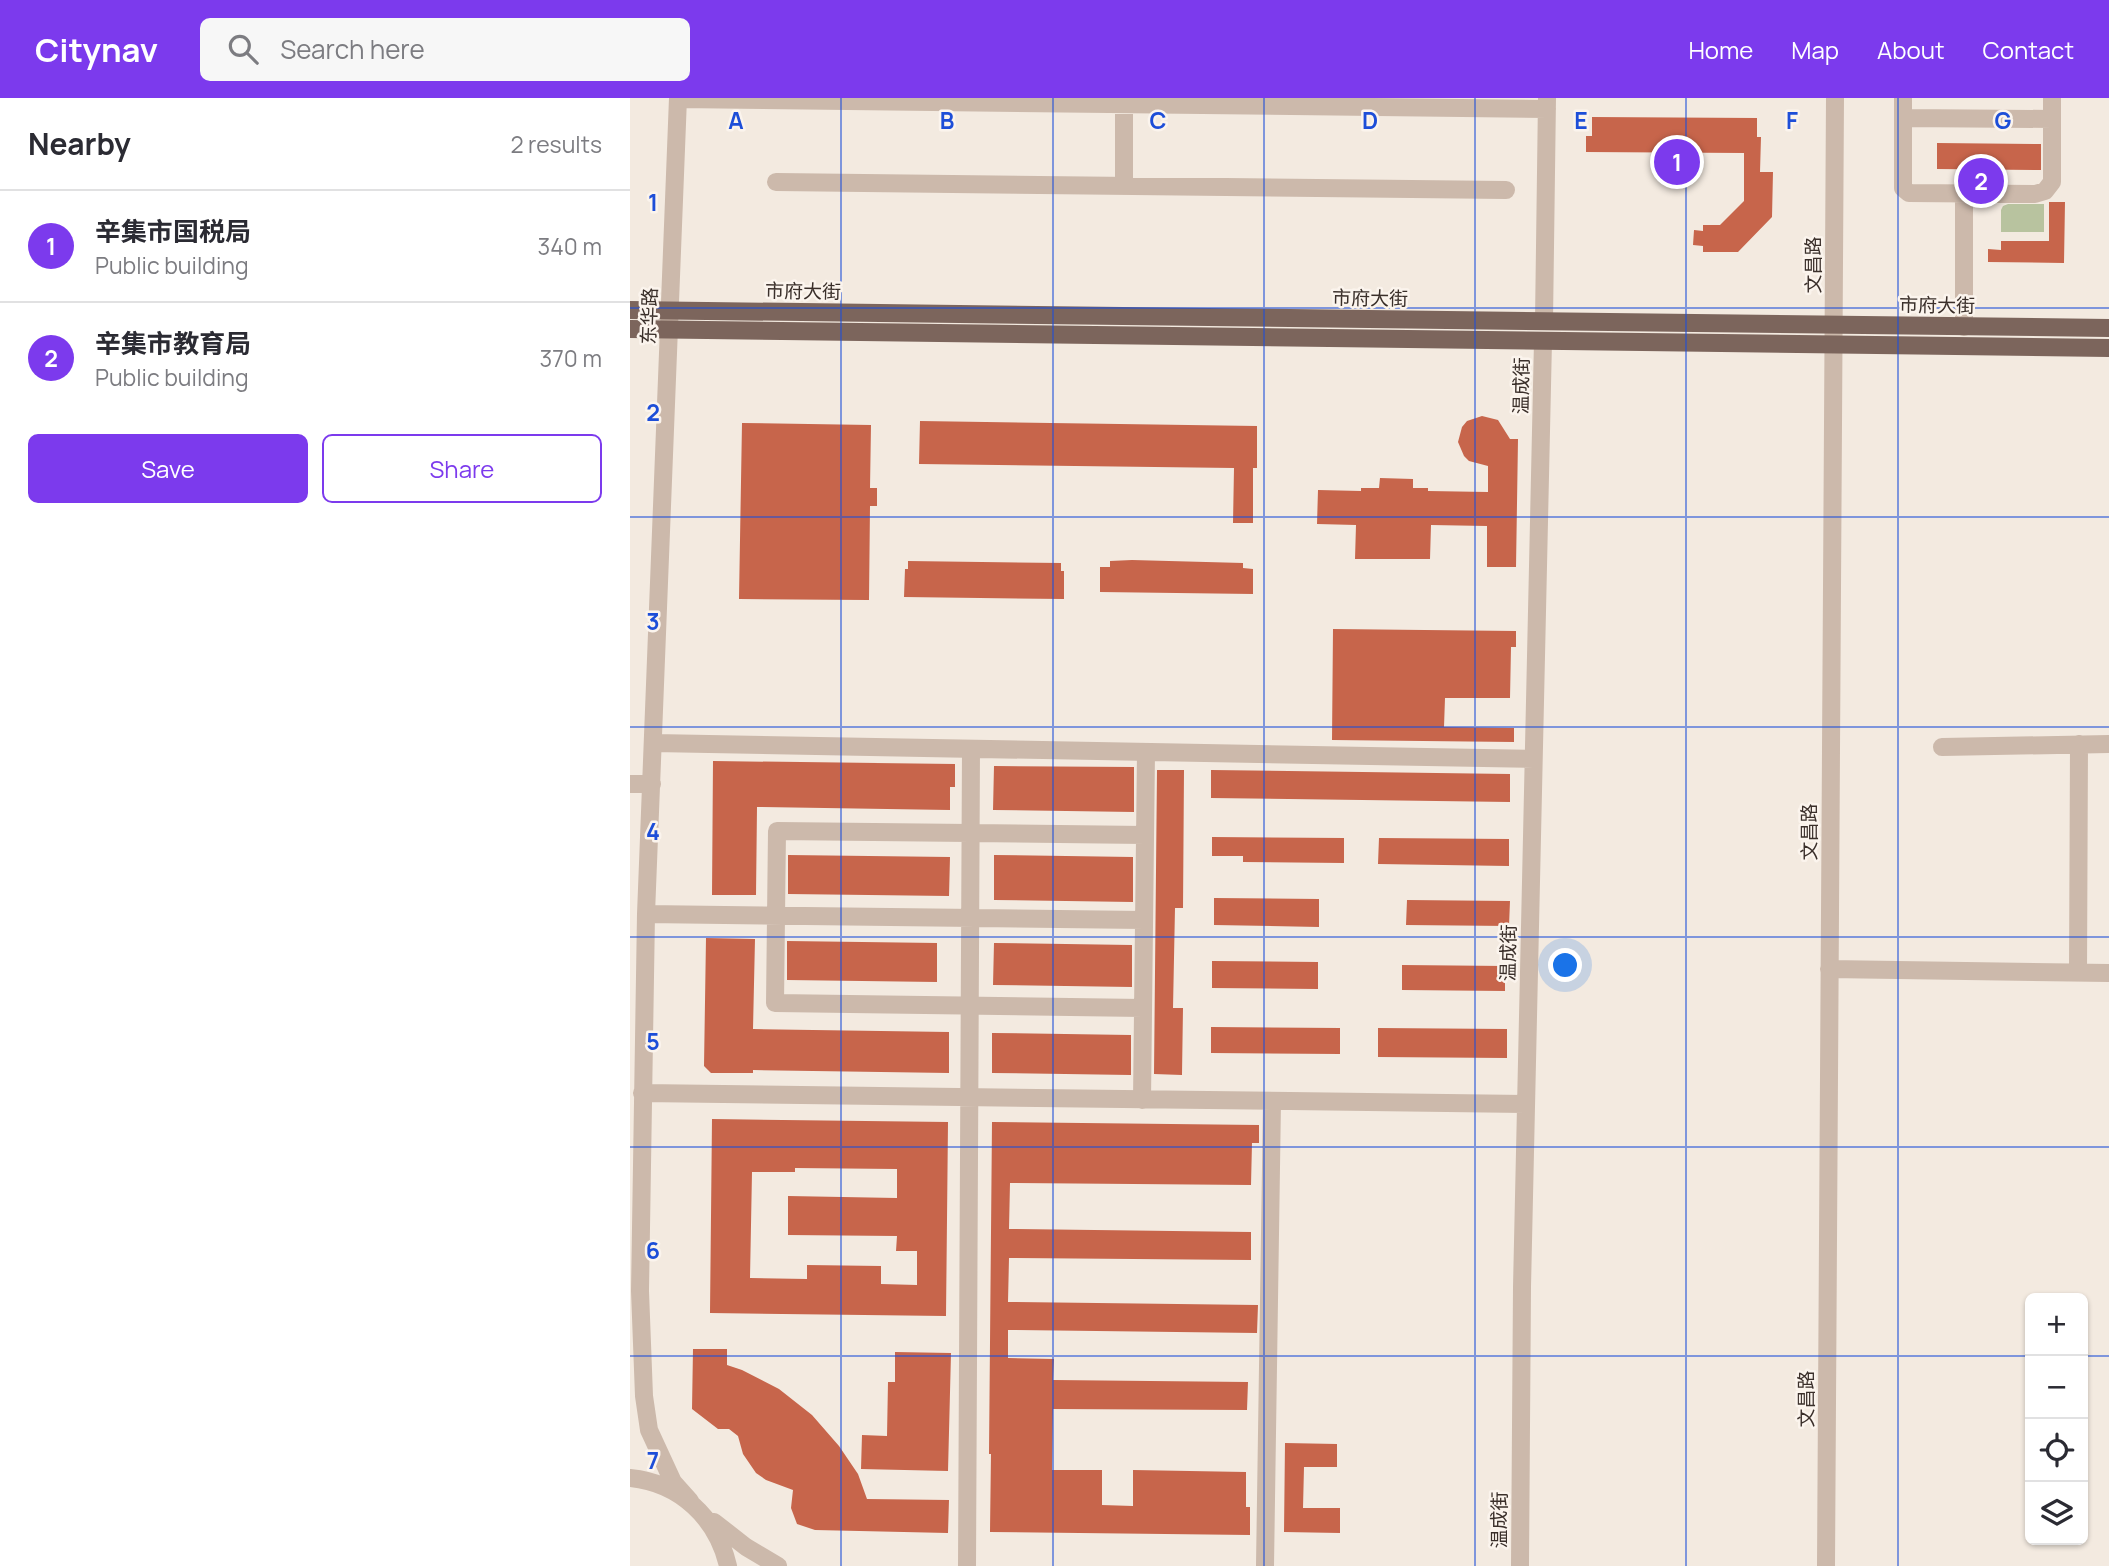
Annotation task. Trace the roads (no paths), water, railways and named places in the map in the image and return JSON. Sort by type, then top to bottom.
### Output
[{"type":"main road","name":"市府大街","points":[[630,310],[2109,328]]},
{"type":"main road","name":"市府大街","points":[[630,329],[2109,348]]},
{"type":"street","points":[[678,98],[1547,104],[1545,321]]},
{"type":"street","name":"东华路","points":[[640,1290],[646,914],[678,98]]},
{"type":"street","name":"文昌路","points":[[1826,1566],[1835,98]]},
{"type":"street","points":[[1903,98],[1903,188],[1909,193],[1965,194],[2035,194],[2045,191],[2052,182],[2052,98]]},
{"type":"street","points":[[1124,101],[1124,185]]},
{"type":"street","points":[[1903,118],[2052,119]]},
{"type":"street","points":[[776,182],[1506,190]]},
{"type":"street","points":[[1964,327],[1965,194]]},
{"type":"street","name":"温成街","points":[[1520,1566],[1525,1104],[1543,341]]},
{"type":"street","points":[[654,743],[1533,759]]},
{"type":"street","points":[[2078,972],[2079,744]]},
{"type":"street","points":[[1942,747],[2109,744]]},
{"type":"street","points":[[967,1566],[971,749]]},
{"type":"street","points":[[1142,1100],[1146,752]]},
{"type":"street","points":[[630,784],[652,784]]},
{"type":"street","points":[[1143,1007],[775,1003],[776,915],[777,831],[1145,835]]},
{"type":"street","points":[[646,914],[1144,920]]},
{"type":"street","points":[[1829,969],[2109,973]]},
{"type":"street","points":[[642,1093],[1525,1104]]},
{"type":"street","points":[[1265,1566],[1272,1101]]},
{"type":"street","points":[[630,1366],[640,1290]]},
{"type":"street","points":[[640,1290],[644,1396],[649,1430],[673,1482],[718,1536],[728,1566]]},
{"type":"street","points":[[630,1478],[664,1486],[746,1547],[778,1566]]},
{"type":"place","name":"辛集市国税局","points":[[1677,162]]},
{"type":"place","name":"辛集市教育局","points":[[1981,181]]}]
